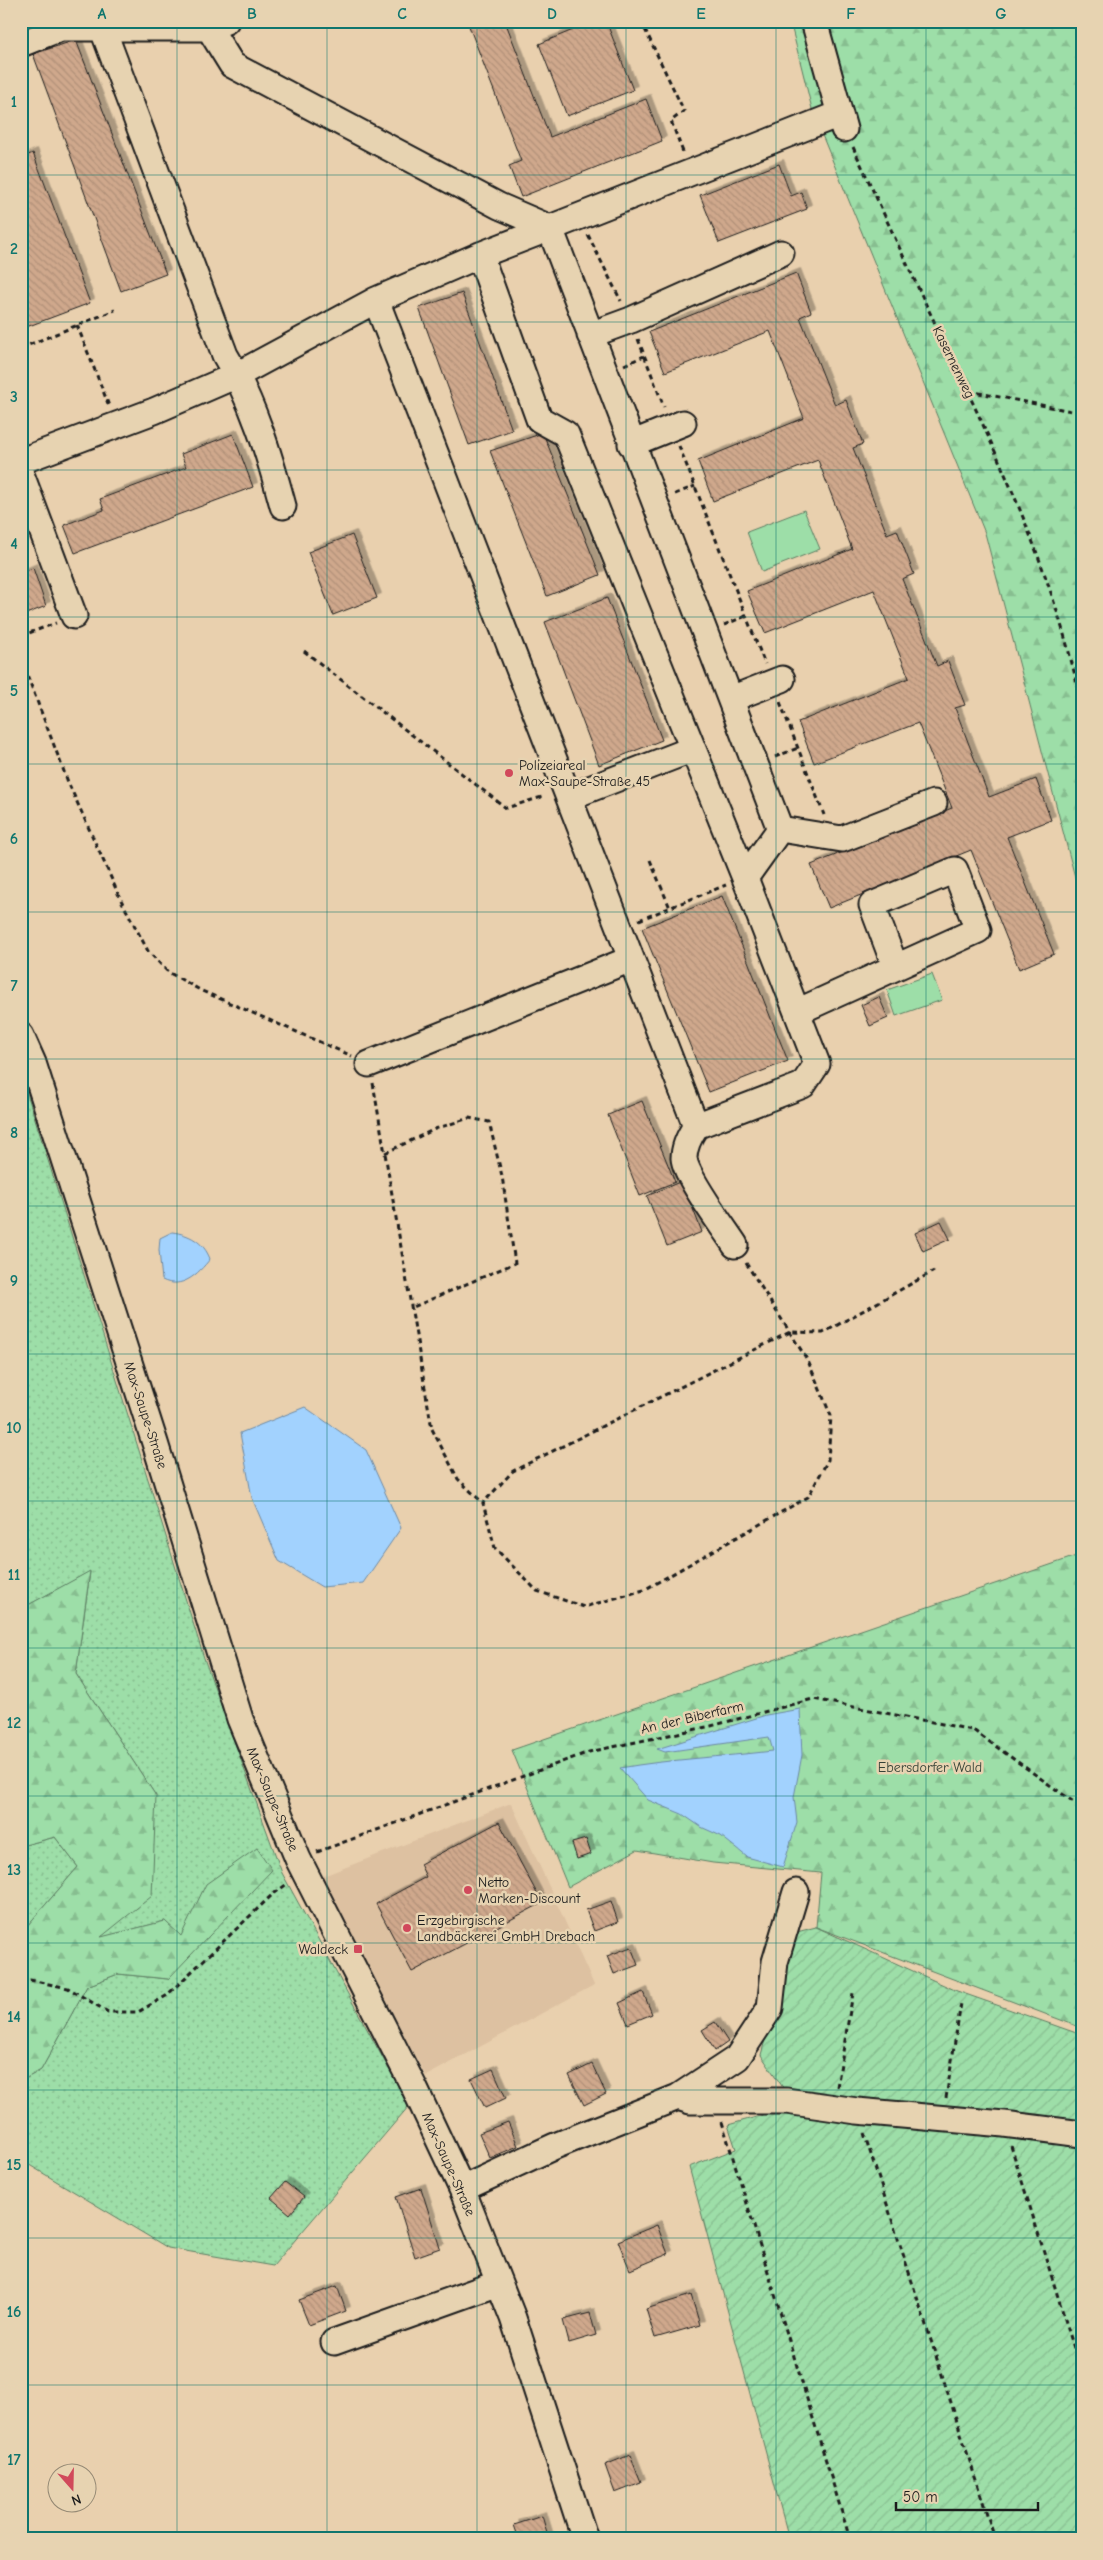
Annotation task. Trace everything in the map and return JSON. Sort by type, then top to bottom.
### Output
[{"type":"street","points":[[21,461],[117,425],[238,375],[376,300],[480,255],[691,173],[842,121],[814,21]]},
{"type":"street","points":[[21,44],[61,28],[217,25],[232,64],[499,206],[550,228],[631,444],[780,829]]},
{"type":"street","points":[[102,27],[225,355],[238,375],[270,460],[283,506]]},
{"type":"street","points":[[590,336],[631,320],[781,253]]},
{"type":"street","points":[[480,255],[539,418],[566,434],[745,878],[817,1064],[803,1085],[696,1126],[689,1137],[684,1160],[696,1186],[735,1245]]},
{"type":"street","points":[[376,300],[696,1126]]},
{"type":"street","points":[[631,444],[678,425]]},
{"type":"street","points":[[21,474],[74,616]]},
{"type":"street","points":[[731,700],[777,681]]},
{"type":"street","points":[[569,797],[693,749]]},
{"type":"street","points":[[780,829],[842,839],[934,803]]},
{"type":"street","points":[[745,878],[780,829]]},
{"type":"street","points":[[369,1064],[631,959]]},
{"type":"street","points":[[797,1012],[895,966]]},
{"type":"street","name":"Max-Saupe-Straße","points":[[21,1036],[27,1068],[155,1443],[240,1719],[301,1865],[414,2087],[462,2189],[513,2318],[585,2539]]},
{"type":"street","points":[[462,2189],[555,2146],[678,2097],[737,2058],[770,2008],[775,1962],[796,1892]]},
{"type":"street","points":[[678,2097],[690,2101],[786,2101],[1082,2134]]},
{"type":"street","points":[[334,2342],[499,2283]]},
{"type":"path","points":[[641,21],[684,111],[671,121],[691,173]]},
{"type":"path","name":"Kasernenweg","points":[[842,121],[969,391],[1026,524],[1072,660],[1082,707]]},
{"type":"path","points":[[579,216],[631,320],[678,425],[777,681],[826,822],[825,837]]},
{"type":"path","points":[[21,348],[115,310]]},
{"type":"path","points":[[77,325],[117,425]]},
{"type":"path","points":[[969,391],[1082,413]]},
{"type":"path","points":[[21,636],[74,616]]},
{"type":"path","points":[[304,651],[506,808],[528,802]]},
{"type":"path","points":[[21,659],[68,782],[121,900],[148,952],[168,972],[200,990],[369,1064],[432,1429],[458,1479],[483,1503],[495,1548],[537,1591],[584,1608],[644,1590],[808,1498],[828,1460],[831,1416],[808,1361],[735,1245]]},
{"type":"path","points":[[650,860],[670,908]]},
{"type":"path","points":[[619,928],[745,878]]},
{"type":"path","points":[[385,1153],[435,1130],[469,1118],[489,1122],[502,1176],[515,1263],[412,1308]]},
{"type":"path","points":[[483,1503],[513,1471],[790,1332],[822,1333],[934,1271]]},
{"type":"path","name":"An der Biberfarm","points":[[21,1982],[30,1980],[68,1988],[108,2012],[138,2012],[166,1996],[301,1865],[589,1752],[711,1726],[812,1699],[973,1730],[1082,1808]]},
{"type":"path","points":[[853,1993],[845,2109],[994,2539]]},
{"type":"path","points":[[943,2118],[962,2003]]},
{"type":"path","points":[[712,2101],[726,2128],[850,2539]]},
{"type":"path","points":[[1004,2124],[1082,2374]]},
{"type":"shaded area","points":[[511,1803],[594,1985],[426,2076],[318,1878]]},
{"type":"green space","points":[[790,21],[1082,21],[1082,904],[985,533],[813,113]]},
{"type":"green space","points":[[804,510],[820,549],[762,572],[747,532]]},
{"type":"green space","points":[[932,974],[942,1000],[896,1016],[887,990]]},
{"type":"green space","points":[[21,1085],[26,1090],[205,1661],[282,1873],[409,2106],[273,2266],[168,2248],[21,2160],[21,2081],[41,2070],[87,1986],[118,1974],[168,1979],[181,1937],[165,1921],[100,1938],[156,1796],[76,1674],[90,1572],[21,1609]]},
{"type":"green space","name":"Ebersdorfer Wald","points":[[1082,1554],[1082,2028],[816,1927],[821,1873],[713,1863],[637,1850],[568,1887],[512,1750]]},
{"type":"green space","points":[[90,1571],[76,1674],[156,1796],[152,1896],[101,1937],[165,1921],[181,1936],[206,1884],[257,1848],[272,1870],[168,1979],[118,1974],[87,1986],[41,2070],[21,2081],[21,1933],[78,1867],[55,1837],[21,1846],[21,1609]]},
{"type":"green space","points":[[55,1837],[78,1867],[21,1933],[21,1846]]},
{"type":"green space","points":[[816,1927],[957,1991],[1082,2035],[1082,2539],[789,2539],[689,2167],[736,2149],[728,2125],[788,2108],[784,2089],[761,2055],[793,1933]]},
{"type":"water","points":[[172,1232],[195,1240],[204,1248],[210,1259],[195,1275],[183,1282],[169,1283],[162,1280],[159,1250],[160,1238]]},
{"type":"water","points":[[305,1407],[366,1450],[401,1528],[363,1583],[322,1587],[279,1561],[252,1498],[240,1433]]},
{"type":"water","points":[[800,1709],[802,1755],[794,1797],[797,1822],[783,1867],[747,1857],[721,1836],[701,1827],[682,1814],[648,1800],[620,1768],[677,1760],[773,1751],[769,1737],[665,1752],[657,1749],[766,1715]]},
{"type":"building","points":[[467,21],[505,21],[550,137],[646,99],[662,141],[521,197],[509,166],[521,161]]},
{"type":"building","points":[[595,21],[606,21],[633,90],[567,116],[539,44]]},
{"type":"building","points":[[76,40],[166,274],[121,291],[33,54]]},
{"type":"building","points":[[33,153],[90,303],[21,329],[21,158]]},
{"type":"building","points":[[779,164],[791,196],[801,192],[807,209],[719,243],[700,195]]},
{"type":"building","points":[[796,273],[811,312],[800,317],[835,405],[846,400],[863,444],[853,448],[887,534],[897,530],[914,574],[902,579],[937,666],[948,661],[965,705],[955,708],[989,797],[1036,779],[1051,820],[1007,837],[1054,954],[1019,969],[971,850],[829,908],[811,865],[952,808],[918,723],[814,763],[798,722],[909,678],[874,590],[765,633],[747,591],[852,549],[818,460],[713,501],[698,461],[804,418],[770,331],[665,372],[649,332]]},
{"type":"building","points":[[462,293],[512,430],[469,445],[419,308]]},
{"type":"building","points":[[543,433],[600,575],[547,596],[490,451]]},
{"type":"building","points":[[233,434],[253,487],[75,553],[64,525],[104,510],[100,499],[186,467],[181,454]]},
{"type":"building","points":[[352,535],[377,598],[333,615],[308,552]]},
{"type":"building","points":[[33,568],[46,606],[21,616],[21,573]]},
{"type":"building","points":[[607,598],[662,740],[599,765],[545,622]]},
{"type":"building","points":[[722,896],[788,1061],[709,1092],[642,928]]},
{"type":"building","points":[[879,997],[888,1018],[870,1026],[861,1005]]},
{"type":"building","points":[[642,1101],[675,1182],[640,1196],[608,1115]]},
{"type":"building","points":[[682,1181],[702,1232],[667,1246],[647,1196]]},
{"type":"building","points":[[941,1221],[950,1239],[923,1251],[915,1233]]},
{"type":"building","name":"Netto Marken-Discount","points":[[499,1822],[542,1903],[412,1972],[376,1904],[426,1877],[420,1864]]},
{"type":"building","points":[[586,1839],[591,1854],[577,1859],[572,1843]]},
{"type":"building","points":[[611,1901],[618,1922],[594,1931],[586,1910]]},
{"type":"building","points":[[631,1947],[638,1965],[614,1974],[607,1956]]},
{"type":"building","points":[[643,1992],[652,2014],[628,2024],[619,2003]]},
{"type":"building","points":[[715,2022],[728,2042],[715,2051],[702,2030]]},
{"type":"building","points":[[592,2064],[606,2094],[584,2105],[569,2075]]},
{"type":"building","points":[[493,2069],[506,2098],[485,2108],[471,2079]]},
{"type":"building","points":[[508,2122],[518,2146],[490,2158],[479,2133]]},
{"type":"building","points":[[285,2182],[304,2197],[290,2214],[271,2198]]},
{"type":"building","points":[[421,2188],[440,2248],[415,2257],[396,2197]]},
{"type":"building","points":[[657,2225],[668,2254],[630,2270],[618,2241]]},
{"type":"building","points":[[337,2286],[346,2311],[309,2325],[299,2300]]},
{"type":"building","points":[[691,2295],[700,2325],[655,2338],[646,2309]]},
{"type":"building","points":[[590,2313],[596,2335],[569,2343],[563,2320]]},
{"type":"building","points":[[630,2455],[641,2483],[615,2493],[605,2465]]},
{"type":"building","points":[[542,2516],[549,2539],[519,2539],[514,2525]]},
{"type":"place","name":"Polizeiareal Max-Saupe-Straße 45","points":[[509,773]]},
{"type":"place","name":"Netto Marken-Discount","points":[[468,1890]]},
{"type":"place","name":"Erzgebirgische Landbäckerei GmbH Drebach","points":[[407,1928]]},
{"type":"place","name":"Waldeck","points":[[358,1949]]}]
